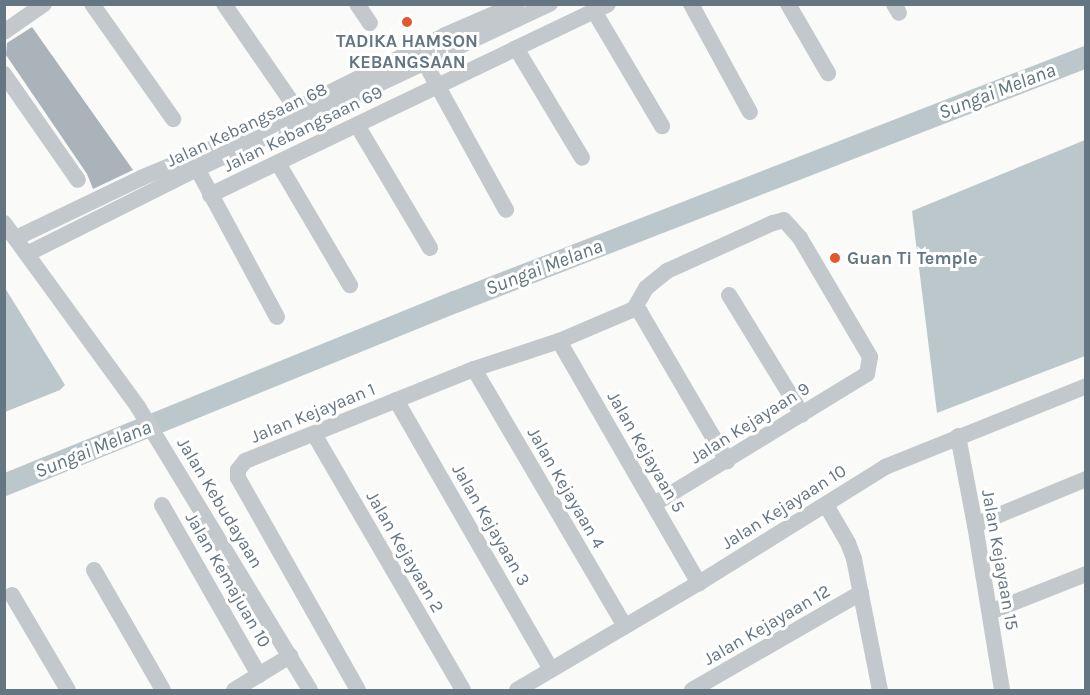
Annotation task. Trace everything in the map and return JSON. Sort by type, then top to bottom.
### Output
[{"type":"street","points":[[4,32],[44,4]]},
{"type":"street","points":[[92,4],[173,119]]},
{"type":"street","points":[[224,4],[300,115]]},
{"type":"street","points":[[357,4],[370,23]]},
{"type":"street","name":"Jalan Kebangsaan 68","points":[[421,57],[445,35],[517,4]]},
{"type":"street","name":"Jalan Kebangsaan 68","points":[[27,254],[194,164],[421,57],[550,4]]},
{"type":"street","points":[[691,4],[750,112]]},
{"type":"street","points":[[788,4],[828,73]]},
{"type":"street","points":[[601,8],[662,126]]},
{"type":"street","name":"Jalan Kebangsaan 69","points":[[210,195],[601,8]]},
{"type":"street","points":[[516,48],[582,158]]},
{"type":"street","points":[[421,57],[506,210]]},
{"type":"street","points":[[4,74],[78,180]]},
{"type":"street","points":[[357,125],[430,248]]},
{"type":"street","points":[[278,163],[350,285]]},
{"type":"street","points":[[194,164],[278,317]]},
{"type":"street","name":"Jalan Kebangsaan 68","points":[[16,238],[141,178],[194,164]]},
{"type":"street","name":"Jalan Kejayaan 9","points":[[634,309],[646,288],[667,271],[784,220],[790,223],[800,238],[870,357],[867,374],[654,504]]},
{"type":"street","name":"Jalan Kebudayaan","points":[[4,223],[138,407],[310,690]]},
{"type":"street","points":[[729,294],[802,414]]},
{"type":"street","points":[[559,341],[634,309],[640,312],[727,460]]},
{"type":"street","name":"Jalan Kejayaan 1","points":[[358,690],[238,478],[238,470],[245,461],[396,400],[474,369],[559,341]]},
{"type":"street","name":"Jalan Kejayaan 5","points":[[559,341],[699,583]]},
{"type":"street","name":"Jalan Kejayaan 4","points":[[474,369],[625,626]]},
{"type":"street","name":"Jalan Kejayaan 10","points":[[517,690],[699,583],[885,467],[1086,386]]},
{"type":"street","name":"Jalan Kejayaan 3","points":[[396,400],[551,670]]},
{"type":"street","name":"Jalan Kejayaan 2","points":[[314,434],[463,690]]},
{"type":"street","name":"Jalan Kejayaan 15","points":[[958,436],[1002,690]]},
{"type":"street","points":[[975,525],[1086,479]]},
{"type":"street","name":"Jalan Kemajuan 10","points":[[162,505],[259,675]]},
{"type":"street","points":[[826,505],[848,543],[861,593],[875,688]]},
{"type":"street","points":[[94,570],[163,690]]},
{"type":"street","points":[[990,612],[1086,574]]},
{"type":"street","name":"Jalan Kejayaan 12","points":[[692,690],[861,593]]},
{"type":"street","points":[[12,595],[68,690]]},
{"type":"street","points":[[234,690],[290,656]]},
{"type":"shaded area","points":[[1085,140],[1085,356],[937,413],[912,211]]},
{"type":"shaded area","points":[[5,288],[65,385],[60,390],[5,412]]},
{"type":"building","points":[[32,27],[133,170],[93,189],[87,174],[6,55],[7,43]]},
{"type":"waterway","name":"Sungai Melana","points":[[4,485],[455,302],[1086,57]]},
{"type":"place","name":"TADIKA HAMSON KEBANGSAAN","points":[[407,22]]},
{"type":"place","name":"Guan Ti Temple","points":[[835,258]]}]
